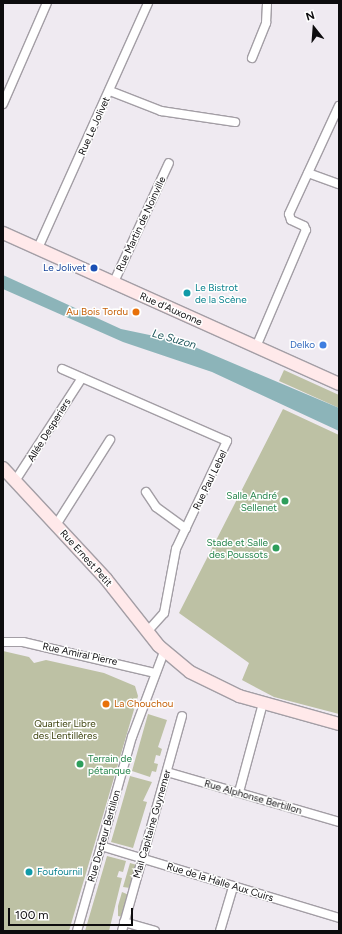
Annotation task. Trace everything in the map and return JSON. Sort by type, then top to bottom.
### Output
[{"type":"street","points":[[3,104],[47,3]]},
{"type":"street","name":"Rue Le Jolivet","points":[[38,248],[110,91],[148,3]]},
{"type":"street","points":[[252,58],[266,23],[266,3]]},
{"type":"street","points":[[110,91],[161,111],[235,122]]},
{"type":"street","points":[[256,347],[306,230],[289,218],[339,107]]},
{"type":"street","name":"Rue Martin de Noinville","points":[[113,284],[169,163]]},
{"type":"street","points":[[308,173],[339,184]]},
{"type":"street","name":"Rue d'Auxonne","points":[[3,233],[113,284],[339,384]]},
{"type":"street","points":[[62,369],[82,378]]},
{"type":"street","name":"Rue Paul Lebel","points":[[82,378],[223,438],[227,444],[174,555],[164,613],[148,632]]},
{"type":"street","name":"Allée Desperiers","points":[[15,481],[82,378]]},
{"type":"street","points":[[56,525],[110,440]]},
{"type":"street","name":"Rue Ernest Petit","points":[[3,468],[106,579],[164,652],[205,682],[263,703],[339,724]]},
{"type":"street","points":[[146,492],[156,507],[186,529]]},
{"type":"street","name":"Rue Amiral Pierre","points":[[3,642],[23,642],[155,673]]},
{"type":"street","name":"Rue Docteur Bertillon","points":[[77,931],[101,846],[155,673],[164,652]]},
{"type":"street","points":[[239,792],[263,703]]},
{"type":"street","name":"Mail Capitaine Guynemer","points":[[122,931],[182,716]]},
{"type":"street","name":"Rue Alphonse Bertillon","points":[[167,772],[339,822]]},
{"type":"street","name":"Rue de la Halle Aux Cuirs","points":[[101,846],[339,918]]},
{"type":"street","points":[[220,931],[233,887]]},
{"type":"street","points":[[124,922],[155,931]]},
{"type":"green space","points":[[284,370],[339,395],[339,408],[279,381]]},
{"type":"green space","name":"Stade et Salle des Poussots","points":[[283,409],[339,435],[339,714],[274,697],[242,680],[249,663],[179,613]]},
{"type":"green space","name":"Quartier Libre des Lentillères","points":[[3,651],[29,657],[34,663],[46,660],[104,673],[135,686],[138,696],[69,931],[3,931]]},
{"type":"green space","points":[[148,714],[167,720],[158,747],[162,749],[160,756],[156,755],[154,763],[158,764],[156,772],[152,771],[150,777],[132,771]]},
{"type":"green space","points":[[130,776],[152,782],[143,801],[147,802],[133,848],[111,842]]},
{"type":"green space","points":[[107,856],[126,861],[123,872],[119,871],[117,877],[122,878],[109,931],[85,931]]},
{"type":"green space","points":[[130,863],[137,865],[130,888],[123,887]]},
{"type":"green space","points":[[122,892],[129,895],[123,917],[118,916],[118,906]]},
{"type":"water","name":"Le Suzon","points":[[3,275],[121,329],[183,342],[339,408],[339,431],[212,372],[123,342],[3,289]]},
{"type":"place","name":"Le Jolivet","points":[[94,268]]},
{"type":"place","name":"Le Bistrot de la Scène","points":[[187,293]]},
{"type":"place","name":"Au Bois Tordu","points":[[136,312]]},
{"type":"place","name":"Delko","points":[[323,345]]},
{"type":"place","name":"Salle André Sellenet","points":[[285,501]]},
{"type":"place","name":"Stade et Salle des Poussots","points":[[276,548]]},
{"type":"place","name":"La Chouchou","points":[[106,704]]},
{"type":"place","name":"Terrain de pétanque","points":[[80,764]]},
{"type":"place","name":"Foufournil","points":[[29,872]]}]
